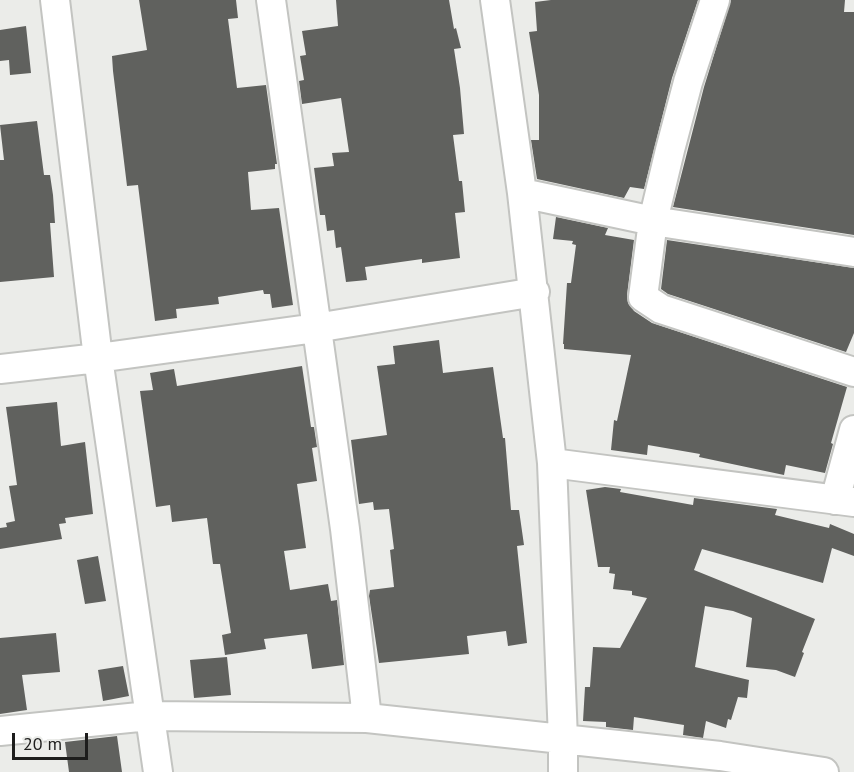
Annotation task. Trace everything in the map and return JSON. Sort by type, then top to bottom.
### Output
[{"type":"street","points":[[55,0],[98,358],[158,772]]},
{"type":"street","points":[[271,0],[345,529],[367,718]]},
{"type":"street","points":[[495,0],[522,193],[552,463],[563,739],[562,772]]},
{"type":"street","points":[[715,0],[687,82],[653,221],[643,297],[660,309],[854,372]]},
{"type":"street","points":[[522,193],[653,221],[854,252]]},
{"type":"street","points":[[0,369],[316,328],[534,292]]},
{"type":"street","points":[[552,463],[845,501],[854,430]]},
{"type":"street","points":[[0,731],[149,716],[367,718],[720,756],[824,772]]},
{"type":"building","points":[[139,0],[236,0],[238,18],[228,19],[237,88],[266,85],[277,164],[275,164],[275,169],[248,172],[251,210],[279,208],[293,305],[272,308],[270,294],[264,294],[263,290],[218,297],[219,304],[176,309],[177,318],[155,321],[138,185],[127,186],[112,56],[147,50]]},
{"type":"building","points":[[336,0],[449,0],[454,29],[456,28],[461,48],[454,49],[464,134],[453,135],[459,181],[462,181],[465,212],[455,213],[460,258],[422,263],[422,259],[365,267],[367,280],[346,282],[341,247],[336,248],[334,230],[327,231],[325,215],[320,215],[314,168],[334,166],[332,153],[349,152],[341,98],[302,104],[299,81],[304,80],[300,56],[306,55],[302,31],[338,26]]},
{"type":"building","points":[[551,0],[698,0],[672,78],[644,189],[630,187],[624,198],[537,179],[531,140],[539,140],[539,95],[529,32],[537,31],[535,2]]},
{"type":"building","points":[[731,0],[845,0],[844,12],[854,12],[854,235],[673,207],[704,87]]},
{"type":"building","points":[[26,26],[31,73],[10,75],[9,60],[0,61],[0,30]]},
{"type":"building","points":[[37,121],[44,175],[50,175],[53,195],[55,223],[50,223],[54,277],[0,282],[0,160],[4,160],[0,125]]},
{"type":"building","points":[[556,217],[608,228],[605,235],[634,240],[628,303],[634,311],[652,323],[847,387],[825,473],[786,465],[784,475],[699,457],[700,454],[648,445],[647,455],[611,450],[614,420],[617,421],[631,355],[564,349],[567,283],[571,283],[576,245],[572,244],[573,241],[553,239]]},
{"type":"building","points":[[667,240],[854,268],[854,333],[846,352],[668,294],[661,289]]},
{"type":"building","points":[[439,340],[443,373],[493,367],[503,438],[505,438],[511,510],[519,510],[524,545],[517,546],[527,643],[508,646],[506,631],[467,636],[469,654],[379,663],[369,596],[370,590],[394,587],[390,550],[394,549],[389,509],[374,510],[373,502],[359,504],[351,440],[387,435],[377,366],[395,364],[393,346]]},
{"type":"building","points":[[302,366],[311,427],[314,427],[317,447],[312,448],[317,481],[297,484],[306,548],[284,551],[290,590],[328,584],[331,601],[337,600],[344,665],[312,669],[307,634],[264,639],[266,649],[225,655],[222,635],[231,633],[220,564],[213,564],[207,518],[172,522],[170,505],[156,507],[140,391],[153,390],[150,373],[174,369],[177,386]]},
{"type":"building","points":[[57,402],[61,446],[85,442],[93,514],[65,518],[66,523],[59,524],[62,539],[0,549],[0,528],[7,527],[6,523],[15,521],[9,486],[17,485],[6,407]]},
{"type":"building","points":[[605,487],[621,489],[620,492],[693,505],[694,498],[777,509],[775,515],[829,528],[830,524],[854,534],[854,556],[832,548],[823,583],[702,549],[694,570],[815,619],[795,677],[776,670],[746,667],[752,618],[733,611],[705,606],[695,667],[749,680],[747,698],[738,697],[726,728],[706,721],[703,738],[683,735],[684,725],[634,717],[633,730],[606,727],[606,722],[583,721],[585,687],[590,687],[593,647],[620,648],[647,598],[632,595],[632,591],[613,589],[615,574],[609,573],[610,567],[598,567],[586,490]]},
{"type":"building","points":[[98,556],[106,601],[85,604],[77,560]]},
{"type":"building","points":[[56,633],[60,672],[22,675],[27,710],[0,714],[0,638]]},
{"type":"building","points":[[227,657],[231,695],[194,698],[190,660]]},
{"type":"building","points":[[123,666],[129,696],[103,701],[98,670]]},
{"type":"building","points":[[117,736],[122,772],[69,772],[65,742]]}]
